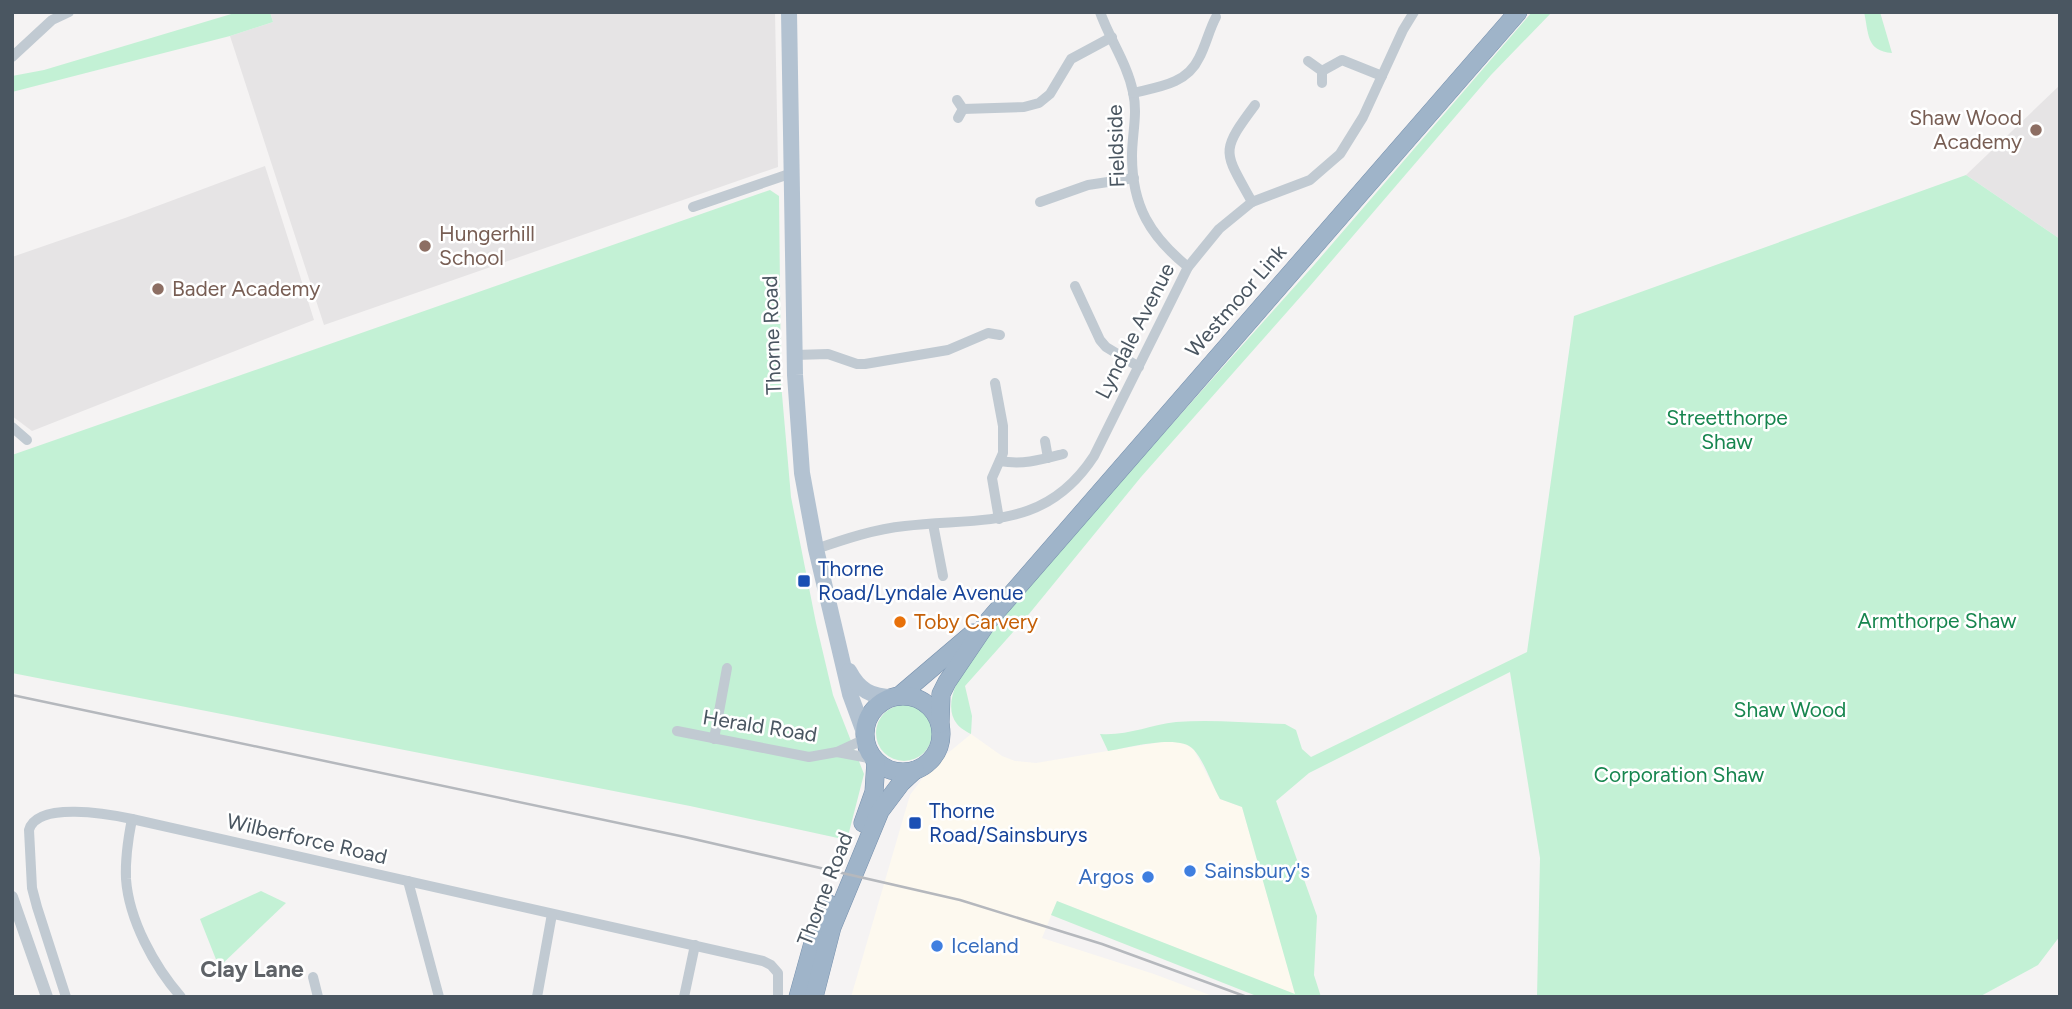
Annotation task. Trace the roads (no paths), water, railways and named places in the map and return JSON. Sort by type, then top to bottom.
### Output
[{"type":"highway","name":"Westmoor Link","points":[[940,724],[941,694],[989,620],[1518,12]]},
{"type":"highway","name":"Westmoor Link","points":[[896,696],[989,620]]},
{"type":"highway","points":[[896,696],[925,702],[940,724],[941,741],[938,749],[931,760],[915,770],[895,771],[875,760],[865,737],[869,717],[876,707],[896,696]]},
{"type":"highway","name":"Thorne Road","points":[[798,997],[816,936],[870,806],[876,780],[875,760]]},
{"type":"highway","name":"Thorne Road","points":[[814,997],[832,927],[880,811],[901,783],[915,770]]},
{"type":"main road","name":"Thorne Road","points":[[789,12],[795,355],[802,473],[840,653]]},
{"type":"main road","points":[[840,653],[855,683],[861,689],[880,697],[896,696]]},
{"type":"main road","points":[[840,653],[850,694],[865,737]]},
{"type":"street","points":[[12,57],[52,20],[69,12]]},
{"type":"street","name":"Fieldside","points":[[1100,12],[1129,74],[1136,108],[1132,155],[1137,199],[1154,234],[1165,248],[1188,267]]},
{"type":"street","name":"Lyndale Avenue","points":[[816,549],[885,529],[1012,517],[1040,506],[1074,481],[1094,456],[1188,267],[1219,229],[1252,202],[1310,180],[1329,166],[1350,141],[1413,12]]},
{"type":"street","points":[[1133,93],[1170,84],[1186,74],[1199,59],[1216,17]]},
{"type":"street","points":[[960,109],[1024,107],[1039,103],[1049,94],[1071,59],[1112,37]]},
{"type":"street","points":[[1322,71],[1342,60],[1382,76]]},
{"type":"street","points":[[1308,61],[1322,71]]},
{"type":"street","points":[[1322,71],[1322,83]]},
{"type":"street","points":[[1252,202],[1233,167],[1229,150],[1234,133],[1255,105]]},
{"type":"street","points":[[693,207],[792,173]]},
{"type":"street","points":[[1040,202],[1088,185],[1134,178]]},
{"type":"street","points":[[1076,286],[1100,340],[1106,347],[1139,367]]},
{"type":"street","points":[[795,355],[828,354],[865,364],[948,349],[988,333],[1000,335]]},
{"type":"street","points":[[995,383],[1003,426],[1003,453],[994,471],[992,485],[999,519]]},
{"type":"street","points":[[12,427],[27,440]]},
{"type":"street","points":[[1045,441],[1048,457]]},
{"type":"street","points":[[1000,461],[1018,464],[1063,454]]},
{"type":"street","points":[[933,524],[943,576]]},
{"type":"street","points":[[714,739],[727,668]]},
{"type":"street","name":"Herald Road","points":[[677,731],[809,757],[837,752],[865,737]]},
{"type":"street","name":"Herald Road","points":[[837,752],[875,760]]},
{"type":"street","name":"Wilberforce Road","points":[[66,997],[32,888],[29,830],[31,823],[47,814],[101,813],[752,958],[771,965],[778,973],[778,997]]},
{"type":"street","points":[[132,819],[126,862],[126,881],[131,903],[139,929],[153,957],[181,997]]},
{"type":"street","points":[[408,881],[439,997]]},
{"type":"street","points":[[12,897],[47,997]]},
{"type":"street","points":[[539,996],[552,914]]},
{"type":"street","points":[[684,997],[695,945]]},
{"type":"street","points":[[313,977],[318,997]]},
{"type":"railway","points":[[12,695],[685,837],[960,900],[1102,944],[1247,997]]},
{"type":"place","name":"Shaw Wood Academy","points":[[2036,130]]},
{"type":"place","name":"Hungerhill School","points":[[425,246]]},
{"type":"place","name":"Bader Academy","points":[[158,289]]},
{"type":"place","name":"Thorne Road/Lyndale Avenue","points":[[804,581]]},
{"type":"place","name":"Toby Carvery","points":[[900,622]]},
{"type":"place","name":"Thorne Road/Sainsburys","points":[[915,823]]},
{"type":"place","name":"Sainsbury's","points":[[1190,871]]},
{"type":"place","name":"Argos","points":[[1148,877]]},
{"type":"place","name":"Iceland","points":[[937,946]]},
{"type":"district","name":"Clay Lane","points":[[252,969]]},
{"type":"park label","name":"Streetthorpe Shaw","points":[[1727,430]]},
{"type":"park label","name":"Armthorpe Shaw","points":[[1937,621]]},
{"type":"park label","name":"Shaw Wood","points":[[1790,710]]},
{"type":"park label","name":"Corporation Shaw","points":[[1679,775]]}]
